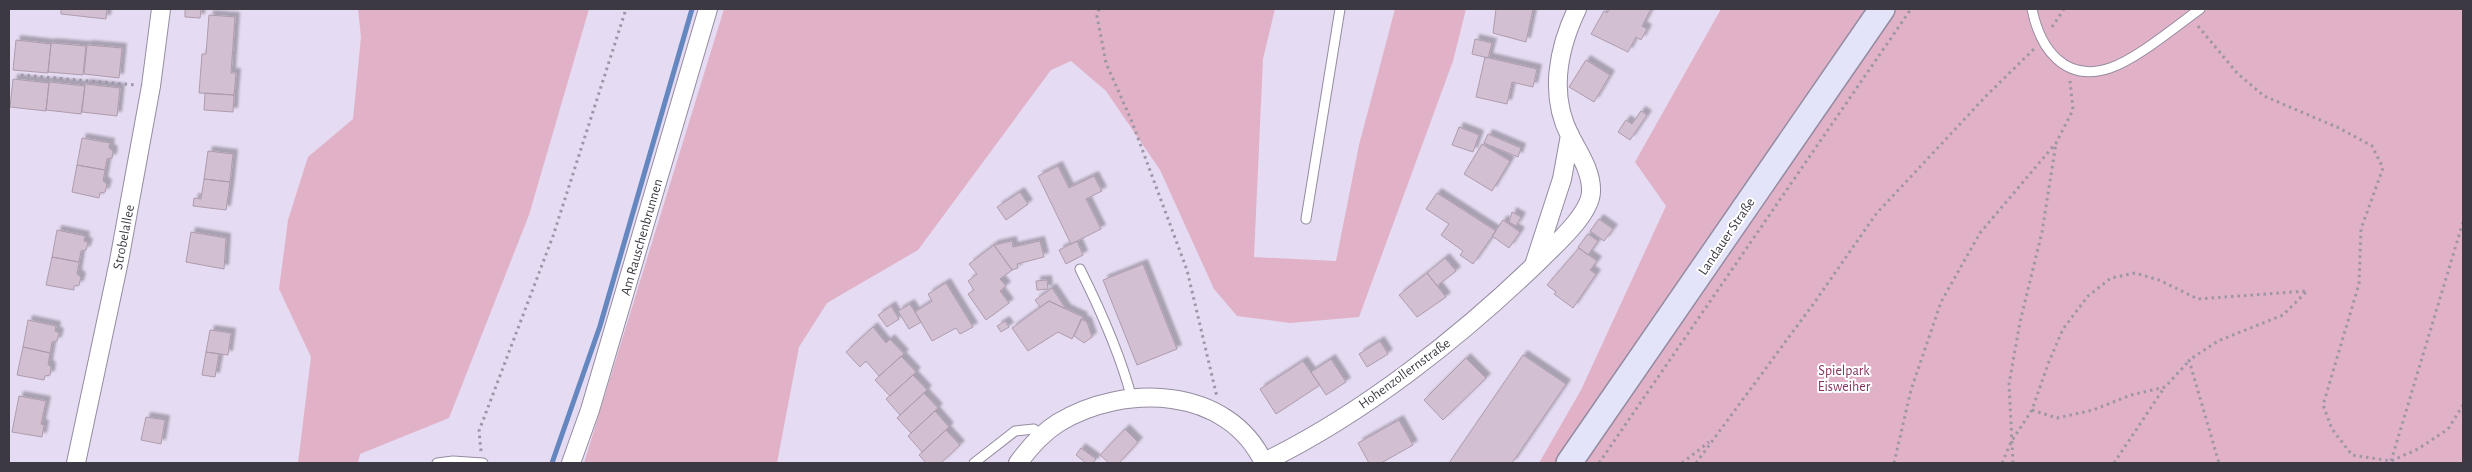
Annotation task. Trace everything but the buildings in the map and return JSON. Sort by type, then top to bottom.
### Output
[{"type":"main road","name":"Landauer Straße","points":[[1569,463],[1882,9]]},
{"type":"street","name":"Strobelallee","points":[[76,463],[119,261],[151,86],[161,9]]},
{"type":"street","name":"Am Rauschenbrunnen","points":[[571,463],[590,410],[708,9]]},
{"type":"street","name":"Hohenzollernstraße","points":[[1263,463],[1296,446],[1402,376],[1458,333],[1534,266],[1563,237],[1588,202],[1591,192],[1587,170],[1562,120],[1558,75],[1565,38],[1577,9]]},
{"type":"street","points":[[1534,266],[1562,179],[1570,135]]},
{"type":"street","points":[[1018,463],[1041,436],[1074,414],[1132,398],[1171,398],[1206,409],[1248,436],[1263,463]]},
{"type":"lane","points":[[1306,219],[1340,9]]},
{"type":"lane","points":[[2032,9],[2042,41],[2058,61],[2079,72],[2110,68],[2148,46],[2200,9]]},
{"type":"lane","points":[[1080,269],[1110,332],[1125,370],[1132,398]]},
{"type":"lane","points":[[974,463],[1015,432],[1034,430],[1041,436]]},
{"type":"lane","points":[[437,463],[453,461],[483,463]]},
{"type":"path","points":[[483,463],[479,431],[553,236],[626,9]]},
{"type":"path","points":[[1099,9],[1097,16],[1106,63],[1132,122],[1187,270],[1208,349],[1221,417]]},
{"type":"path","points":[[1599,463],[1911,9]]},
{"type":"path","points":[[1696,463],[1876,214],[1987,95],[2042,41],[2064,9]]},
{"type":"path","points":[[2190,16],[2237,73],[2264,96],[2339,128],[2372,146],[2383,168],[2361,229],[2359,284],[2323,405],[2332,429],[2352,456],[2392,462],[2418,449],[2448,429],[2463,405]]},
{"type":"path","points":[[1894,463],[1911,390],[1941,302],[1980,233],[2056,143],[2073,110],[2069,67]]},
{"type":"path","points":[[21,75],[122,83]]},
{"type":"path","points":[[2013,463],[2009,384],[2020,322],[2042,232],[2056,143]]},
{"type":"path","points":[[2392,462],[2463,222]]},
{"type":"path","points":[[2002,463],[2012,442],[2032,410],[2063,329],[2088,296],[2111,278],[2135,273],[2159,280],[2198,299],[2307,291],[2283,315],[2218,342],[2189,360],[2164,388],[2114,463]]},
{"type":"path","points":[[2189,360],[2218,463]]},
{"type":"path","points":[[2032,410],[2057,418],[2093,410],[2131,396],[2164,388]]},
{"type":"path","points":[[1682,463],[1714,439]]},
{"type":"green space","points":[[358,9],[589,9],[529,215],[449,418],[360,454],[358,463],[298,463],[311,357],[279,289],[288,220],[308,157],[353,119],[361,37]]},
{"type":"green space","points":[[724,9],[1275,9],[1263,59],[1254,257],[1336,261],[1359,145],[1395,9],[1466,9],[1453,61],[1359,317],[1290,323],[1237,316],[1214,289],[1160,170],[1106,91],[1071,61],[1051,70],[918,250],[827,303],[799,347],[777,463],[584,463]]},
{"type":"green space","name":"Spielpark Eisweiher","points":[[1721,9],[2463,9],[2463,463],[1539,463],[1581,390],[1666,206],[1635,162]]},
{"type":"waterway","points":[[552,463],[600,326],[692,9]]}]
